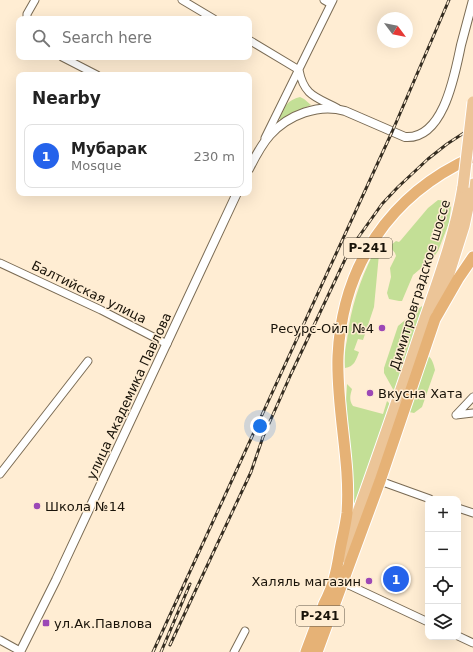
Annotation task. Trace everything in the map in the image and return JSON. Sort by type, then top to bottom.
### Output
[{"type":"highway","name":"Р-241","points":[[338,581],[347,515],[348,490],[338,357],[343,320],[355,276],[371,243],[385,223],[405,201],[428,182],[453,166],[473,157]]},
{"type":"highway","name":"Р-241","points":[[435,319],[458,278],[473,257]]},
{"type":"highway","name":"Димитровградское шоссе","points":[[306,652],[380,481],[435,319]]},
{"type":"highway","name":"Димитровградское шоссе","points":[[318,652],[338,581]]},
{"type":"main road","name":"Димитровградское шоссе","points":[[435,319],[464,226],[470,186],[473,102]]},
{"type":"main road","name":"Димитровградское шоссе","points":[[338,581],[438,280],[456,221],[470,186]]},
{"type":"street","points":[[27,16],[35,0]]},
{"type":"street","points":[[182,0],[209,16]]},
{"type":"street","points":[[252,164],[332,2],[324,0]]},
{"type":"street","points":[[252,42],[299,70],[302,82],[306,89],[317,98],[402,136],[412,138],[424,132],[437,117],[449,94],[473,0]]},
{"type":"street","points":[[68,60],[91,72]]},
{"type":"street","points":[[258,152],[270,135],[286,121],[295,116],[316,110],[337,108]]},
{"type":"street","name":"улица Академика Павлова","points":[[20,652],[56,580],[237,196]]},
{"type":"street","name":"Балтийская улица","points":[[0,263],[101,310],[168,344]]},
{"type":"street","points":[[0,474],[88,361]]},
{"type":"street","points":[[473,397],[456,415],[473,413]]},
{"type":"street","points":[[380,481],[425,497]]},
{"type":"street","points":[[461,509],[473,513]]},
{"type":"street","points":[[338,581],[425,621]]},
{"type":"street","points":[[234,652],[245,631]]},
{"type":"street","points":[[461,637],[473,643]]},
{"type":"street","points":[[0,640],[20,652]]},
{"type":"green space","points":[[300,97],[311,105],[290,114],[281,120],[279,118],[286,104]]},
{"type":"green space","points":[[438,200],[445,202],[451,207],[449,223],[438,251],[432,259],[413,275],[402,301],[389,299],[387,293],[391,277],[390,268],[396,256],[391,248],[391,245],[396,241],[399,242],[428,208]]},
{"type":"green space","points":[[375,250],[379,254],[374,307],[363,340],[358,339],[354,350],[359,352],[356,360],[353,365],[345,368],[346,347],[354,304],[365,272]]},
{"type":"green space","points":[[422,306],[424,310],[396,391],[394,391],[384,373],[384,368],[398,326]]},
{"type":"green space","points":[[428,356],[432,360],[435,370],[422,407],[414,413],[409,412]]},
{"type":"green space","points":[[347,384],[352,389],[350,398],[353,406],[383,414],[387,401],[391,405],[355,503],[346,401]]},
{"type":"railway","points":[[153,652],[392,132],[449,0]]},
{"type":"railway","points":[[170,645],[251,472],[263,437],[350,249],[382,204],[398,187],[428,159],[447,144],[473,127]]},
{"type":"railway","points":[[161,652],[190,584]]},
{"type":"place","name":"Ресурс-Ойл №4","points":[[382,328]]},
{"type":"place","name":"Вкусна Хата","points":[[370,393]]},
{"type":"place","name":"Школа №14","points":[[37,506]]},
{"type":"place","name":"Мубарак","points":[[396,579]]},
{"type":"place","name":"Халяль магазин","points":[[369,581]]},
{"type":"place","name":"ул.Ак.Павлова","points":[[46,623]]}]
